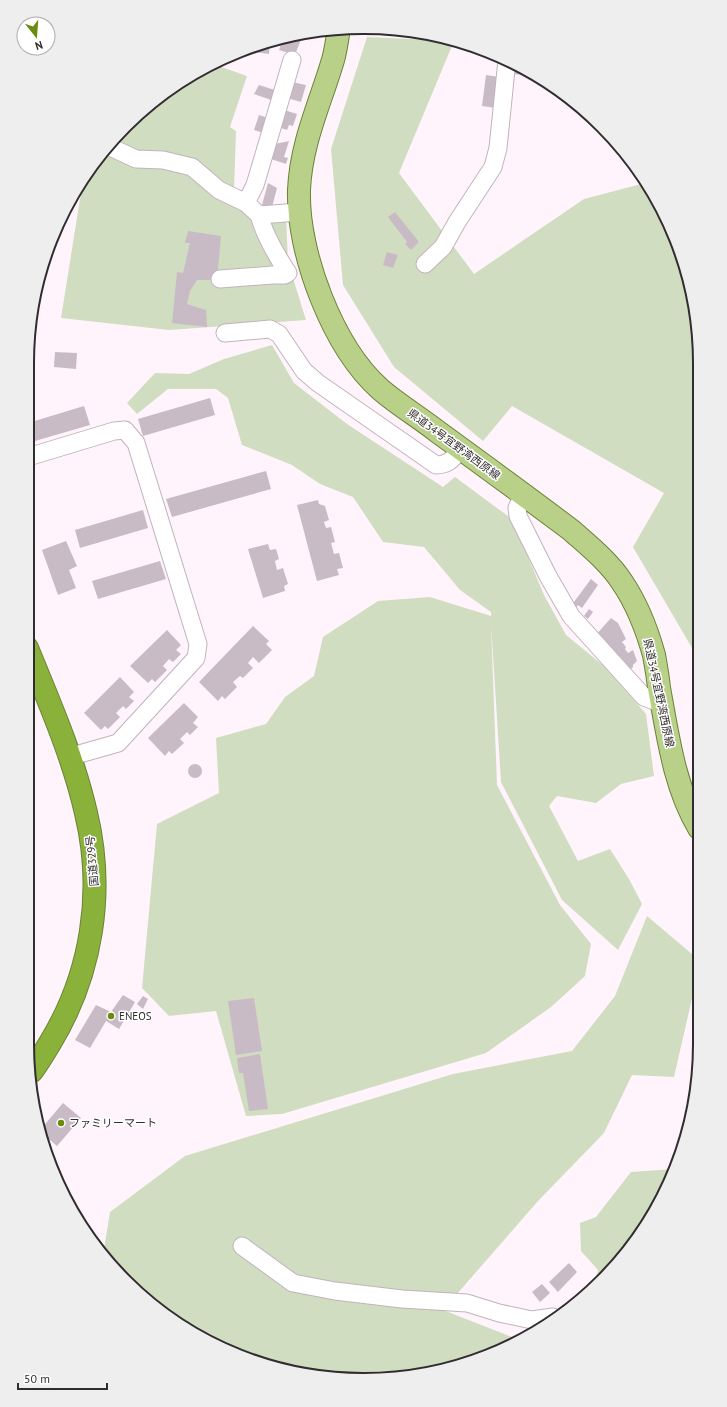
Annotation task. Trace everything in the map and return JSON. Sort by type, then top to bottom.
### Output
[{"type":"highway","name":"国道329号","points":[[34,666],[69,757],[86,813],[93,849],[95,885],[91,937],[85,963],[73,1000],[57,1031],[35,1066]]},
{"type":"main road","name":"県道34号宜野湾西原線","points":[[338,35],[333,59],[311,123],[303,159],[299,189],[299,212],[306,252],[315,282],[326,309],[350,354],[380,389],[571,530],[599,555],[622,582],[637,609],[646,630],[654,656],[678,784],[693,819]]},
{"type":"street","points":[[246,203],[255,185],[292,60]]},
{"type":"street","points":[[425,264],[443,247],[457,222],[493,167],[498,148],[506,67]]},
{"type":"street","points":[[114,149],[136,159],[163,160],[192,167],[219,190],[246,203],[259,215],[262,226],[288,273],[285,275],[220,279]]},
{"type":"street","points":[[259,215],[299,212]]},
{"type":"street","points":[[225,333],[270,329],[279,334],[304,371],[318,383],[436,465],[443,465],[448,462],[461,449]]},
{"type":"street","points":[[34,455],[114,431],[124,430],[136,443],[198,644],[196,658],[118,742],[69,757]]},
{"type":"street","points":[[523,494],[517,508],[518,516],[570,616],[644,697],[662,704]]},
{"type":"street","points":[[242,1246],[293,1283],[335,1292],[402,1299],[467,1303],[499,1313],[532,1320],[545,1318]]},
{"type":"green space","points":[[367,37],[426,40],[452,46],[399,173],[474,274],[584,199],[640,184],[659,218],[676,258],[687,299],[690,320],[693,364],[693,656],[692,648],[633,547],[664,493],[512,406],[483,441],[394,367],[343,285],[331,149]]},
{"type":"green space","points":[[221,67],[247,76],[230,127],[236,131],[234,190],[259,209],[286,216],[288,262],[306,320],[169,330],[61,318],[81,195],[102,163],[116,146],[146,116],[163,102],[199,78]]},
{"type":"green space","points":[[272,345],[294,383],[347,424],[443,487],[455,477],[512,519],[544,595],[566,635],[604,666],[646,714],[654,776],[621,784],[596,803],[557,796],[549,806],[578,861],[610,849],[629,879],[642,904],[618,950],[562,900],[501,782],[491,624],[497,785],[560,905],[591,944],[585,976],[551,1007],[486,1053],[282,1114],[246,1116],[216,1011],[169,1016],[142,988],[157,824],[219,793],[216,738],[266,724],[285,697],[314,676],[323,637],[378,601],[430,597],[491,616],[491,612],[460,590],[424,547],[383,542],[353,497],[320,484],[292,465],[242,445],[228,398],[216,389],[168,389],[137,414],[127,403],[155,373],[189,374],[224,359]]},
{"type":"green space","points":[[647,916],[693,955],[693,994],[674,1077],[632,1075],[604,1133],[538,1201],[443,1310],[512,1337],[509,1339],[469,1356],[428,1367],[407,1370],[364,1373],[299,1367],[258,1356],[237,1348],[199,1329],[163,1305],[146,1291],[116,1261],[104,1247],[110,1212],[185,1156],[453,1074],[572,1051],[615,996]]},
{"type":"green space","points":[[668,1169],[649,1208],[637,1227],[611,1261],[597,1275],[598,1270],[581,1251],[580,1223],[596,1217],[631,1172]]},
{"type":"building","points":[[301,40],[295,55],[279,50],[281,44]]},
{"type":"building","points":[[269,48],[269,54],[255,52]]},
{"type":"building","points":[[512,70],[522,75],[512,74]]},
{"type":"building","points":[[486,75],[500,77],[496,108],[482,106]]},
{"type":"building","points":[[292,82],[306,85],[301,102],[287,98]]},
{"type":"building","points":[[259,85],[278,91],[274,101],[254,94]]},
{"type":"building","points":[[284,110],[297,114],[293,126],[289,125],[287,130],[278,127]]},
{"type":"building","points":[[259,115],[271,119],[267,134],[254,130]]},
{"type":"building","points":[[289,141],[284,157],[288,158],[286,164],[271,159],[275,144]]},
{"type":"building","points":[[268,183],[277,188],[272,207],[262,205]]},
{"type":"building","points":[[395,212],[419,242],[411,250],[405,244],[407,242],[388,217]]},
{"type":"building","points":[[188,231],[221,236],[217,280],[197,280],[190,291],[187,304],[206,310],[207,327],[172,323],[177,272],[183,273],[190,243],[185,243]]},
{"type":"building","points":[[387,252],[398,255],[393,268],[383,265]]},
{"type":"building","points":[[55,352],[77,353],[76,369],[54,367]]},
{"type":"building","points":[[210,398],[215,415],[143,436],[138,419]]},
{"type":"building","points":[[84,406],[90,425],[34,441],[34,421]]},
{"type":"building","points":[[266,471],[271,489],[172,517],[166,499]]},
{"type":"building","points":[[318,500],[319,504],[325,506],[329,520],[324,522],[326,528],[331,527],[335,542],[331,543],[334,554],[339,553],[343,568],[337,569],[339,575],[317,581],[297,505]]},
{"type":"building","points":[[143,510],[148,528],[80,548],[75,530]]},
{"type":"building","points":[[66,541],[77,566],[69,570],[76,588],[58,595],[42,550]]},
{"type":"building","points":[[268,544],[270,550],[276,549],[279,559],[275,561],[277,570],[283,568],[288,584],[284,586],[285,591],[263,598],[248,549]]},
{"type":"building","points":[[160,561],[166,579],[98,599],[92,581]]},
{"type":"building","points":[[591,579],[598,585],[582,608],[578,605],[575,609],[571,606]]},
{"type":"building","points":[[589,609],[593,612],[588,619],[584,616]]},
{"type":"building","points":[[611,618],[618,623],[626,639],[622,642],[626,647],[625,649],[628,653],[633,650],[637,661],[627,673],[594,637]]},
{"type":"building","points":[[253,626],[269,641],[266,644],[272,650],[259,663],[253,657],[248,663],[253,668],[243,678],[240,676],[233,682],[237,687],[225,699],[222,696],[218,701],[199,682]]},
{"type":"building","points":[[167,630],[181,645],[176,650],[181,654],[173,662],[169,659],[163,666],[167,670],[155,682],[152,679],[148,683],[130,666]]},
{"type":"building","points":[[120,677],[134,692],[129,697],[134,701],[126,709],[123,706],[116,713],[120,717],[108,729],[105,726],[101,730],[84,713]]},
{"type":"building","points":[[184,703],[198,717],[193,723],[198,727],[190,735],[187,732],[180,739],[184,743],[172,754],[169,751],[165,756],[148,738]]},
{"type":"building","points":[[192,764],[198,764],[202,768],[202,774],[198,778],[192,778],[188,774],[188,768]]},
{"type":"building","points":[[123,995],[135,1002],[119,1029],[106,1021],[90,1048],[75,1040],[96,1005],[111,1012]]},
{"type":"building","points":[[143,996],[148,999],[143,1009],[137,1004]]},
{"type":"building","points":[[254,998],[262,1051],[236,1055],[228,1001]]},
{"type":"building","points":[[260,1054],[268,1109],[249,1111],[243,1073],[239,1073],[237,1058]]},
{"type":"building","name":"ファミリーマート","points":[[63,1103],[81,1118],[57,1146],[48,1138],[44,1125]]},
{"type":"building","points":[[569,1263],[577,1272],[558,1292],[549,1282]]},
{"type":"building","points":[[542,1284],[550,1293],[540,1302],[532,1292]]},
{"type":"place","name":"ENEOS","points":[[111,1016]]},
{"type":"place","name":"ファミリーマート","points":[[61,1123]]}]
